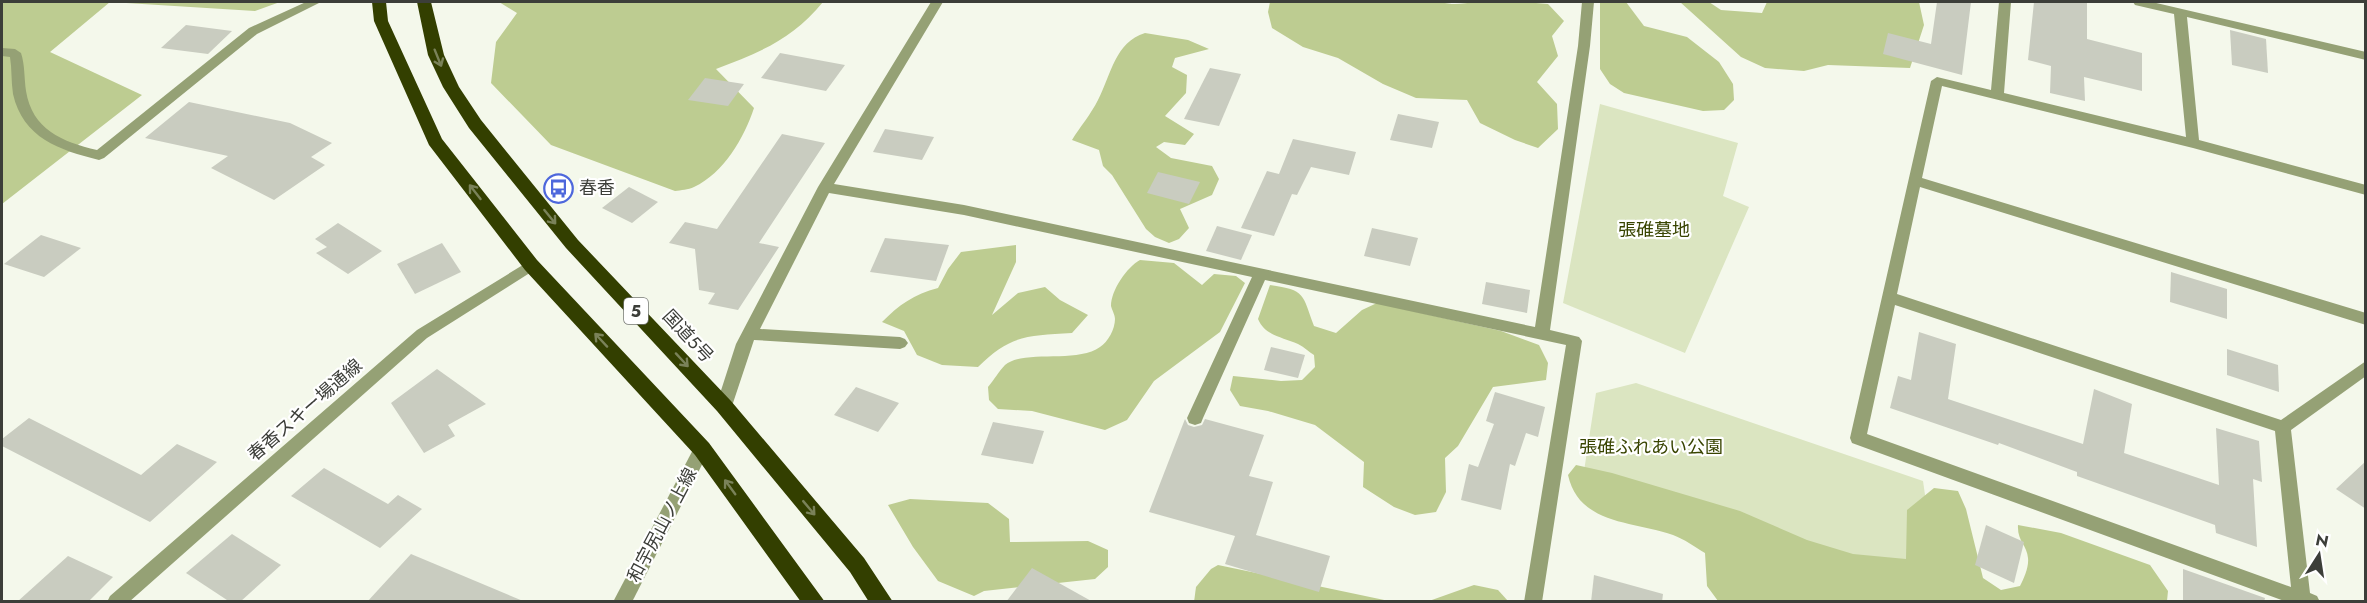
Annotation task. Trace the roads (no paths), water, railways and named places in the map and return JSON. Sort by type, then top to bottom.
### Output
[{"type":"highway","points":[[379,2],[381,21],[435,141],[531,265],[702,449],[814,602]]},
{"type":"highway","name":"国道5号","points":[[424,2],[436,55],[451,87],[475,124],[572,244],[724,406],[857,565],[882,602]]},
{"type":"street","points":[[2,52],[15,53],[19,65],[20,93],[28,117],[46,138],[60,146],[99,155],[253,31],[315,2]]},
{"type":"street","points":[[724,406],[749,334],[825,187],[937,2]]},
{"type":"street","points":[[1542,334],[1584,46],[1588,2]]},
{"type":"street","points":[[1997,96],[2005,2]]},
{"type":"street","points":[[2139,2],[2366,56]]},
{"type":"street","points":[[2180,12],[2193,143]]},
{"type":"street","points":[[2283,427],[2305,600],[1858,438],[1937,81],[2193,143],[2366,190]]},
{"type":"street","points":[[1914,180],[2366,319]]},
{"type":"street","points":[[825,187],[964,210],[1574,341],[1533,602]]},
{"type":"street","name":"春香スキー場通線","points":[[116,602],[422,334],[531,265]]},
{"type":"street","points":[[1195,417],[1261,273]]},
{"type":"street","points":[[1888,297],[2283,427]]},
{"type":"street","points":[[749,334],[900,343]]},
{"type":"street","points":[[2283,427],[2366,368]]},
{"type":"street","name":"和宇尻山ノ上線","points":[[622,602],[702,449]]},
{"type":"place","name":"春香","points":[[558,188]]},
{"type":"park label","name":"張碓墓地","points":[[1654,230]]},
{"type":"park label","name":"張碓ふれあい公園","points":[[1651,447]]}]
